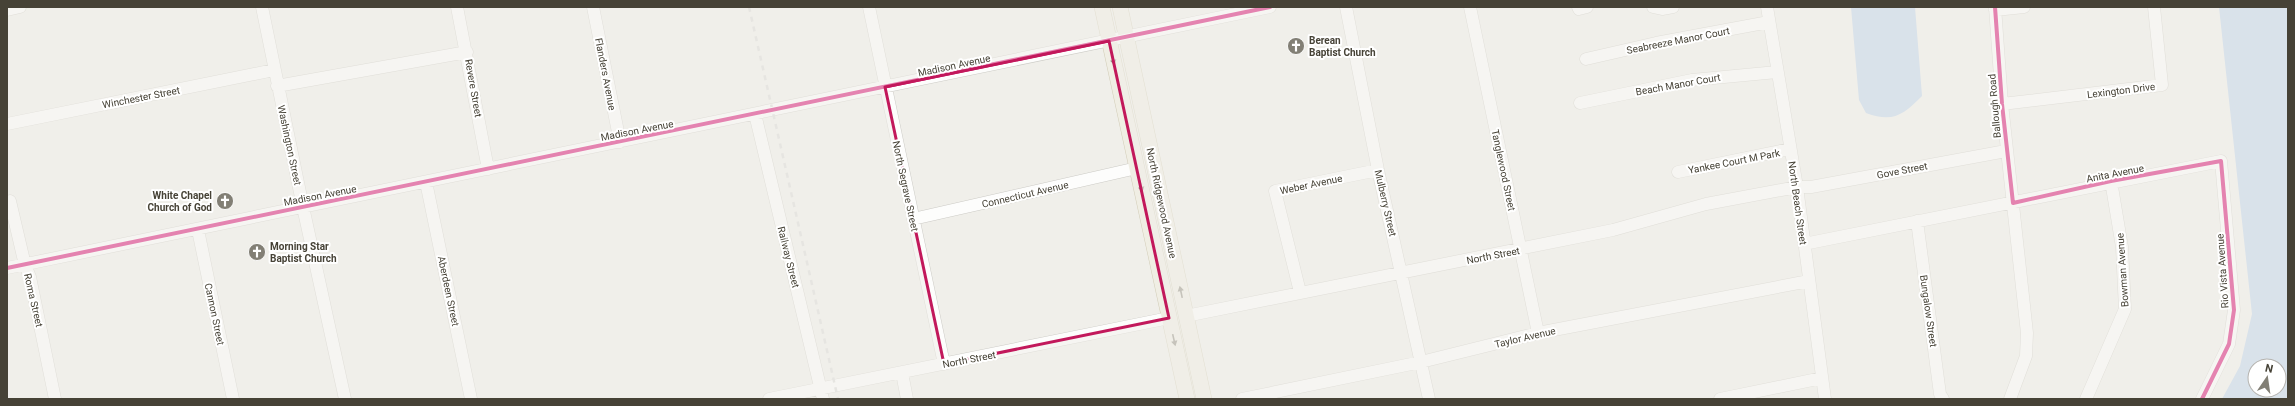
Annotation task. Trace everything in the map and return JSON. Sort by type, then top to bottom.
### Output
[{"type":"main road","name":"North Ridgewood Avenue","points":[[1102,7],[1187,399]]},
{"type":"main road","name":"North Ridgewood Avenue","points":[[1120,7],[1204,399]]},
{"type":"street","points":[[7,10],[20,7]]},
{"type":"street","name":"Washington Street","points":[[262,7],[277,86],[346,399]]},
{"type":"street","name":"Revere Street","points":[[457,7],[467,52],[488,169]]},
{"type":"street","name":"Flanders Avenue","points":[[593,7],[620,142]]},
{"type":"street","name":"North Segrave Street","points":[[869,7],[944,364]]},
{"type":"street","name":"Madison Avenue","points":[[7,268],[198,230],[1270,7]]},
{"type":"street","name":"Mulberry Street","points":[[1346,7],[1378,170],[1429,399]]},
{"type":"street","name":"Tanglewood Street","points":[[1470,7],[1538,333]]},
{"type":"street","points":[[1578,7],[1579,9],[1587,7]]},
{"type":"street","points":[[1653,7],[1662,9],[1673,7]]},
{"type":"street","name":"North Beach Street","points":[[1767,7],[1797,187],[1825,399]]},
{"type":"street","points":[[1995,9],[2024,7]]},
{"type":"street","name":"Lexington Drive","points":[[2002,104],[2162,85],[2154,7]]},
{"type":"street","name":"Ballough Road","points":[[1995,9],[2006,151],[2027,333],[2026,356],[2011,398]]},
{"type":"street","name":"Seabreeze Manor Court","points":[[1586,59],[1656,43],[1769,22]]},
{"type":"street","points":[[277,86],[467,52]]},
{"type":"street","name":"Winchester Street","points":[[7,124],[274,70]]},
{"type":"street","name":"Beach Manor Court","points":[[1580,103],[1692,80],[1777,72]]},
{"type":"street","name":"Railway Street","points":[[755,114],[822,394]]},
{"type":"street","name":"Yankee Court M Park","points":[[1678,172],[1790,149]]},
{"type":"street","name":"Gove Street","points":[[1797,187],[1811,187],[2006,151]]},
{"type":"street","name":"Anita Avenue","points":[[1804,244],[2013,203],[2111,181],[2221,161]]},
{"type":"street","name":"Rio Vista Avenue","points":[[2202,399],[2229,344],[2234,310],[2221,161]]},
{"type":"street","name":"Connecticut Avenue","points":[[913,219],[1137,168]]},
{"type":"street","name":"Weber Avenue","points":[[1300,292],[1275,190],[1378,170]]},
{"type":"street","name":"Bowman Avenue","points":[[2086,399],[2126,309],[2122,247],[2111,181]]},
{"type":"street","name":"Aberdeen Street","points":[[426,182],[471,399]]},
{"type":"street","name":"North Street","points":[[1186,316],[1300,292],[1521,250],[1613,230],[1706,204],[1797,187]]},
{"type":"street","name":"Roma Street","points":[[10,201],[25,265],[30,276],[55,399]]},
{"type":"street","name":"Bungalow Street","points":[[1917,221],[1940,394],[1943,399]]},
{"type":"street","name":"Cannon Street","points":[[198,230],[233,399]]},
{"type":"street","name":"Taylor Avenue","points":[[1242,399],[1421,362],[1538,333],[1810,281]]},
{"type":"street","name":"North Street","points":[[769,399],[822,394],[902,372],[1169,318]]},
{"type":"street","points":[[902,372],[907,399]]},
{"type":"street","points":[[1720,399],[1822,378]]},
{"type":"street","points":[[1999,399],[2011,398]]},
{"type":"highlighted area","points":[[1109,41],[1169,318],[944,364],[885,87]]},
{"type":"water","points":[[1851,7],[1915,7],[1922,96],[1909,108],[1897,115],[1883,117],[1866,113],[1859,100]]},
{"type":"water","points":[[2219,7],[2288,7],[2288,399],[2222,399],[2240,366],[2252,314]]},
{"type":"railway","points":[[749,7],[838,399]]},
{"type":"cycle path","points":[[7,268],[1270,7]]},
{"type":"cycle path","points":[[1995,7],[2002,104],[2013,203],[2111,181],[2221,161],[2234,310],[2229,344],[2202,399]]},
{"type":"place","name":"Berean Baptist Church","points":[[1296,46]]},
{"type":"place","name":"White Chapel Church of God","points":[[225,201]]},
{"type":"place","name":"Morning Star Baptist Church","points":[[257,252]]}]
